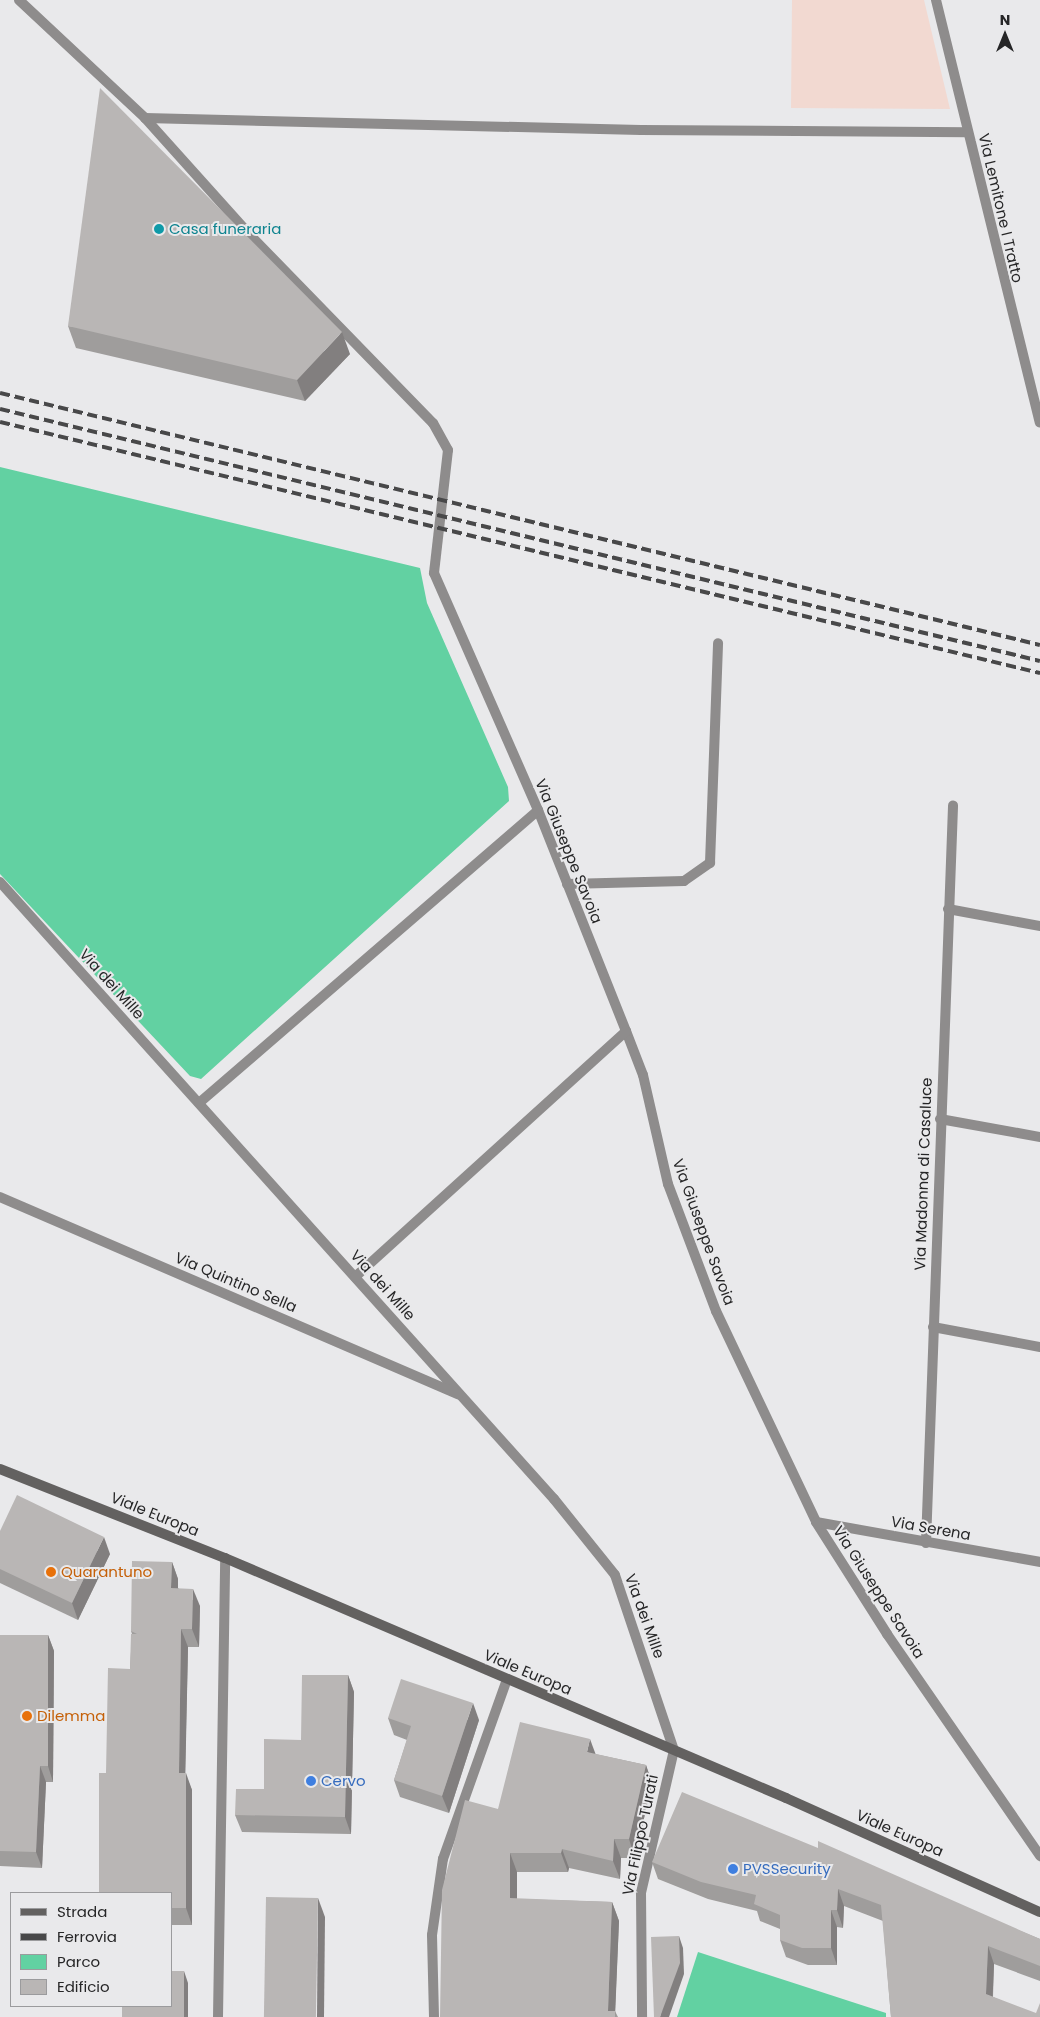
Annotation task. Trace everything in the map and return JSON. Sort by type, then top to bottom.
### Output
[{"type":"main road","name":"Viale Europa","points":[[0,1469],[225,1558],[674,1750],[1040,1912]]},
{"type":"street","points":[[19,0],[145,118],[642,130],[968,132]]},
{"type":"street","name":"Via Lemitone I Tratto","points":[[936,0],[1040,422]]},
{"type":"street","name":"Via Giuseppe Savoia","points":[[145,118],[249,234],[433,423],[448,450],[434,573],[538,810],[626,1031],[642,1075],[668,1184],[716,1311],[816,1522],[887,1634],[1040,1856]]},
{"type":"street","points":[[567,884],[684,881],[710,863],[718,643]]},
{"type":"street","name":"Via Madonna di Casaluce","points":[[926,1543],[940,1119],[953,805]]},
{"type":"street","points":[[199,1103],[538,810]]},
{"type":"street","name":"Via dei Mille","points":[[0,882],[461,1395],[615,1575],[674,1750]]},
{"type":"street","points":[[948,910],[1040,926]]},
{"type":"street","points":[[355,1277],[626,1031]]},
{"type":"street","points":[[940,1119],[1040,1137]]},
{"type":"street","name":"Via Quintino Sella","points":[[0,1197],[461,1395]]},
{"type":"street","points":[[933,1327],[1040,1347]]},
{"type":"street","name":"Via Serena","points":[[816,1522],[1040,1562]]},
{"type":"street","points":[[218,2017],[225,1558]]},
{"type":"street","points":[[434,2017],[432,1934],[443,1859],[507,1679]]},
{"type":"street","name":"Via Filippo Turati","points":[[642,2017],[641,1893],[674,1750]]},
{"type":"shaded area","points":[[792,0],[924,0],[950,109],[791,108]]},
{"type":"green space","points":[[0,467],[420,568],[427,603],[508,787],[509,801],[201,1079],[190,1076],[0,874]]},
{"type":"green space","points":[[698,1952],[886,2013],[886,2017],[677,2017]]},
{"type":"building","name":"Casa funeraria","points":[[100,88],[342,332],[297,380],[68,326]]},
{"type":"building","name":"Quarantuno","points":[[17,1495],[104,1537],[72,1603],[0,1569],[0,1531]]},
{"type":"building","points":[[132,1561],[172,1562],[171,1588],[193,1589],[192,1629],[181,1629],[179,1773],[186,1773],[186,1908],[172,1908],[172,1892],[99,1892],[99,1773],[106,1773],[108,1668],[130,1669],[131,1634],[137,1634],[131,1631]]},
{"type":"building","name":"Dilemma","points":[[0,1635],[48,1635],[48,1766],[40,1766],[36,1852],[0,1851]]},
{"type":"building","name":"Cervo","points":[[302,1675],[348,1675],[345,1817],[235,1815],[236,1789],[264,1789],[264,1739],[301,1740]]},
{"type":"building","points":[[401,1679],[473,1703],[442,1796],[394,1780],[411,1726],[388,1718]]},
{"type":"building","points":[[520,1722],[590,1739],[587,1752],[646,1765],[629,1839],[614,1839],[613,1861],[562,1849],[561,1853],[510,1853],[510,1898],[612,1902],[608,2011],[615,2011],[615,2017],[440,2017],[442,1890],[465,1800],[498,1809]]},
{"type":"building","points":[[682,1792],[818,1848],[818,1841],[1040,1939],[1040,1966],[988,1946],[986,1994],[1036,2013],[1040,2003],[1040,2017],[891,2017],[881,1905],[838,1889],[837,1910],[831,1910],[831,1948],[802,1948],[780,1940],[780,1915],[754,1904],[756,1895],[701,1882],[652,1862]]},
{"type":"building","points":[[266,1897],[318,1898],[316,2017],[264,2017]]},
{"type":"building","points":[[679,1936],[680,1963],[660,2017],[654,2017],[651,1937]]},
{"type":"building","points":[[172,1971],[184,1971],[184,2017],[122,2017],[122,2007],[172,2007]]},
{"type":"railway","points":[[0,393],[1040,645]]},
{"type":"railway","points":[[0,409],[1040,661]]},
{"type":"railway","points":[[0,422],[1040,673]]},
{"type":"place","name":"Casa funeraria","points":[[159,229]]},
{"type":"place","name":"Quarantuno","points":[[51,1572]]},
{"type":"place","name":"Dilemma","points":[[27,1716]]},
{"type":"place","name":"Cervo","points":[[311,1781]]},
{"type":"place","name":"PVSSecurity","points":[[733,1869]]}]
